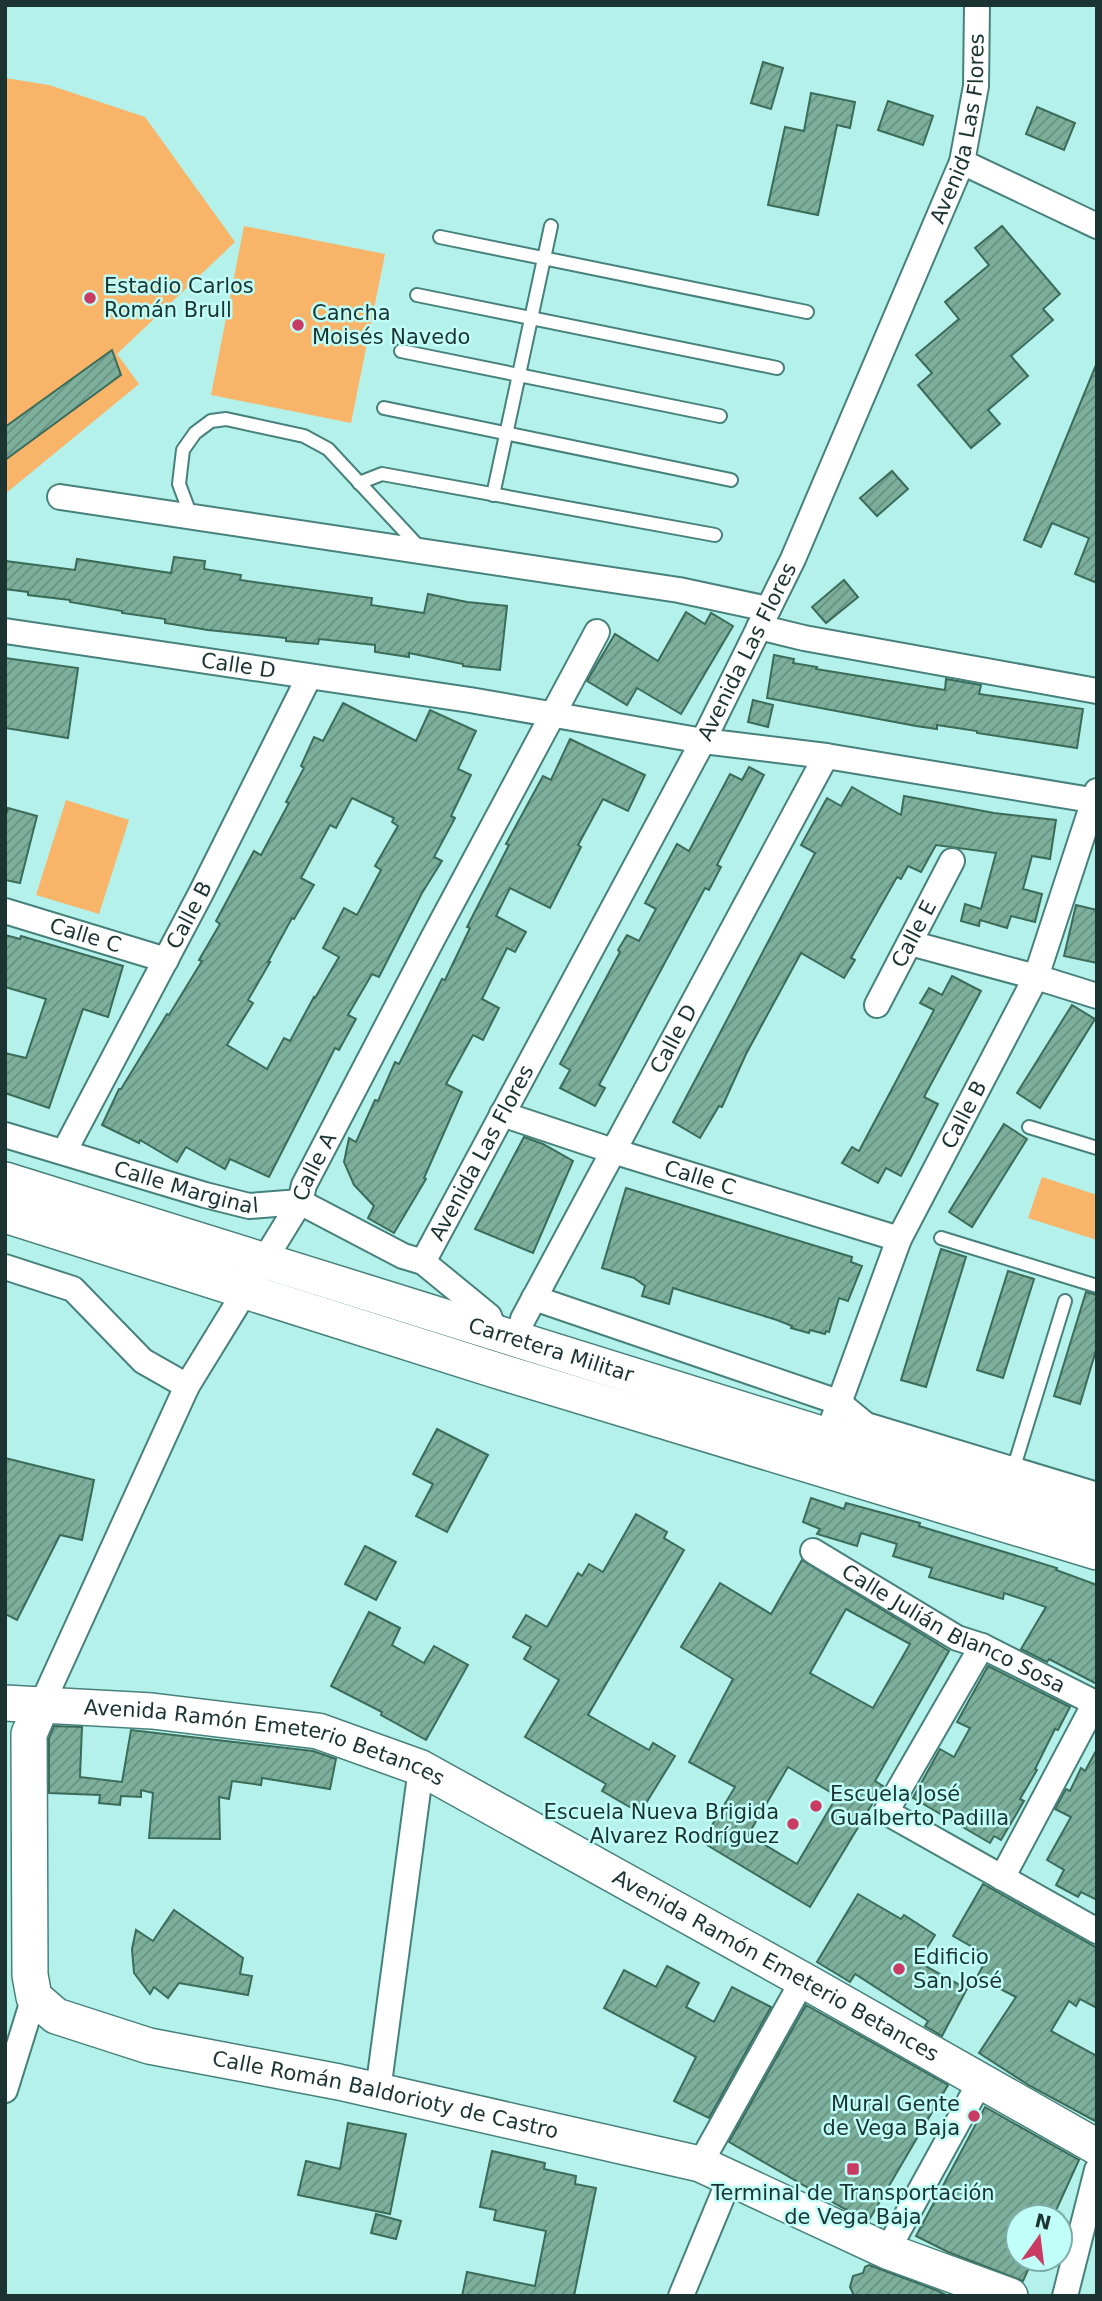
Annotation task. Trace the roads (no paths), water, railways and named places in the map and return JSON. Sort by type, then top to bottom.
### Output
[{"type":"street","name":"Avenida Las Flores","points":[[423,1262],[702,741],[793,559],[961,162],[976,86],[977,5]]},
{"type":"street","points":[[961,162],[1097,226]]},
{"type":"street","points":[[60,497],[678,590],[764,618],[804,638],[1097,691]]},
{"type":"street","name":"Calle D","points":[[5,631],[470,700],[702,741],[826,756],[1096,798]]},
{"type":"street","name":"Calle A","points":[[41,1706],[187,1386],[300,1202],[304,1185],[597,632]]},
{"type":"street","name":"Calle B","points":[[64,1152],[166,960],[309,677]]},
{"type":"street","name":"Calle D","points":[[518,1317],[613,1151],[826,756]]},
{"type":"street","name":"Calle B","points":[[827,1436],[899,1239],[1036,977],[1096,798]]},
{"type":"street","name":"Calle E","points":[[877,1006],[952,862]]},
{"type":"street","name":"Calle C","points":[[5,911],[166,960]]},
{"type":"street","points":[[910,943],[1097,996]]},
{"type":"street","name":"Calle C","points":[[502,1114],[899,1239]]},
{"type":"street","name":"Calle Marginal","points":[[5,1135],[249,1206],[300,1202]]},
{"type":"street","name":"Carretera Militar","points":[[5,1180],[264,1259],[518,1317],[827,1436],[1097,1520]]},
{"type":"street","points":[[300,1202],[403,1256],[423,1262],[489,1316],[518,1317],[838,1402],[866,1425],[1097,1495]]},
{"type":"street","name":"Carretera Militar","points":[[5,1215],[495,1370],[1097,1552]]},
{"type":"street","points":[[5,1267],[73,1289],[143,1361],[187,1386]]},
{"type":"street","name":"Calle Julián Blanco Sosa","points":[[813,1551],[957,1638],[982,1646],[1096,1704]]},
{"type":"street","points":[[982,1646],[886,1812],[1097,1931]]},
{"type":"street","name":"Avenida Ramón Emeterio Betances","points":[[5,1703],[152,1711],[318,1731],[421,1768],[1097,2147]]},
{"type":"street","points":[[1002,1878],[1096,1704]]},
{"type":"street","points":[[5,2090],[34,1997],[30,1975],[29,1734],[41,1706]]},
{"type":"street","points":[[378,2091],[421,1768]]},
{"type":"street","points":[[681,2296],[715,2171],[803,1980]]},
{"type":"street","name":"Calle Román Baldorioty de Castro","points":[[34,1997],[56,2016],[149,2046],[378,2091],[715,2171],[887,2251],[1010,2296]]},
{"type":"street","points":[[887,2251],[980,2082]]},
{"type":"street","points":[[1065,2296],[1097,2170]]},
{"type":"lane","points":[[493,495],[551,226]]},
{"type":"lane","points":[[440,237],[807,312]]},
{"type":"lane","points":[[417,295],[777,368]]},
{"type":"lane","points":[[401,351],[720,416]]},
{"type":"lane","points":[[384,408],[732,480]]},
{"type":"lane","points":[[191,517],[178,484],[183,450],[195,433],[211,421],[226,419],[304,436],[328,449],[423,551]]},
{"type":"lane","points":[[359,482],[382,474],[715,535]]},
{"type":"lane","points":[[1028,1127],[1097,1148]]},
{"type":"lane","points":[[941,1238],[1097,1286]]},
{"type":"lane","points":[[1013,1470],[1065,1301]]},
{"type":"place","name":"Estadio Carlos Román Brull","points":[[90,298]]},
{"type":"place","name":"Cancha Moisés Navedo","points":[[298,325]]},
{"type":"place","name":"Escuela José Gualberto Padilla","points":[[816,1806]]},
{"type":"place","name":"Escuela Nueva Brigida Alvarez Rodríguez","points":[[793,1824]]},
{"type":"place","name":"Edificio San José","points":[[899,1969]]},
{"type":"place","name":"Mural Gente de Vega Baja","points":[[974,2116]]},
{"type":"place","name":"Terminal de Transportación de Vega Baja","points":[[853,2169]]}]
